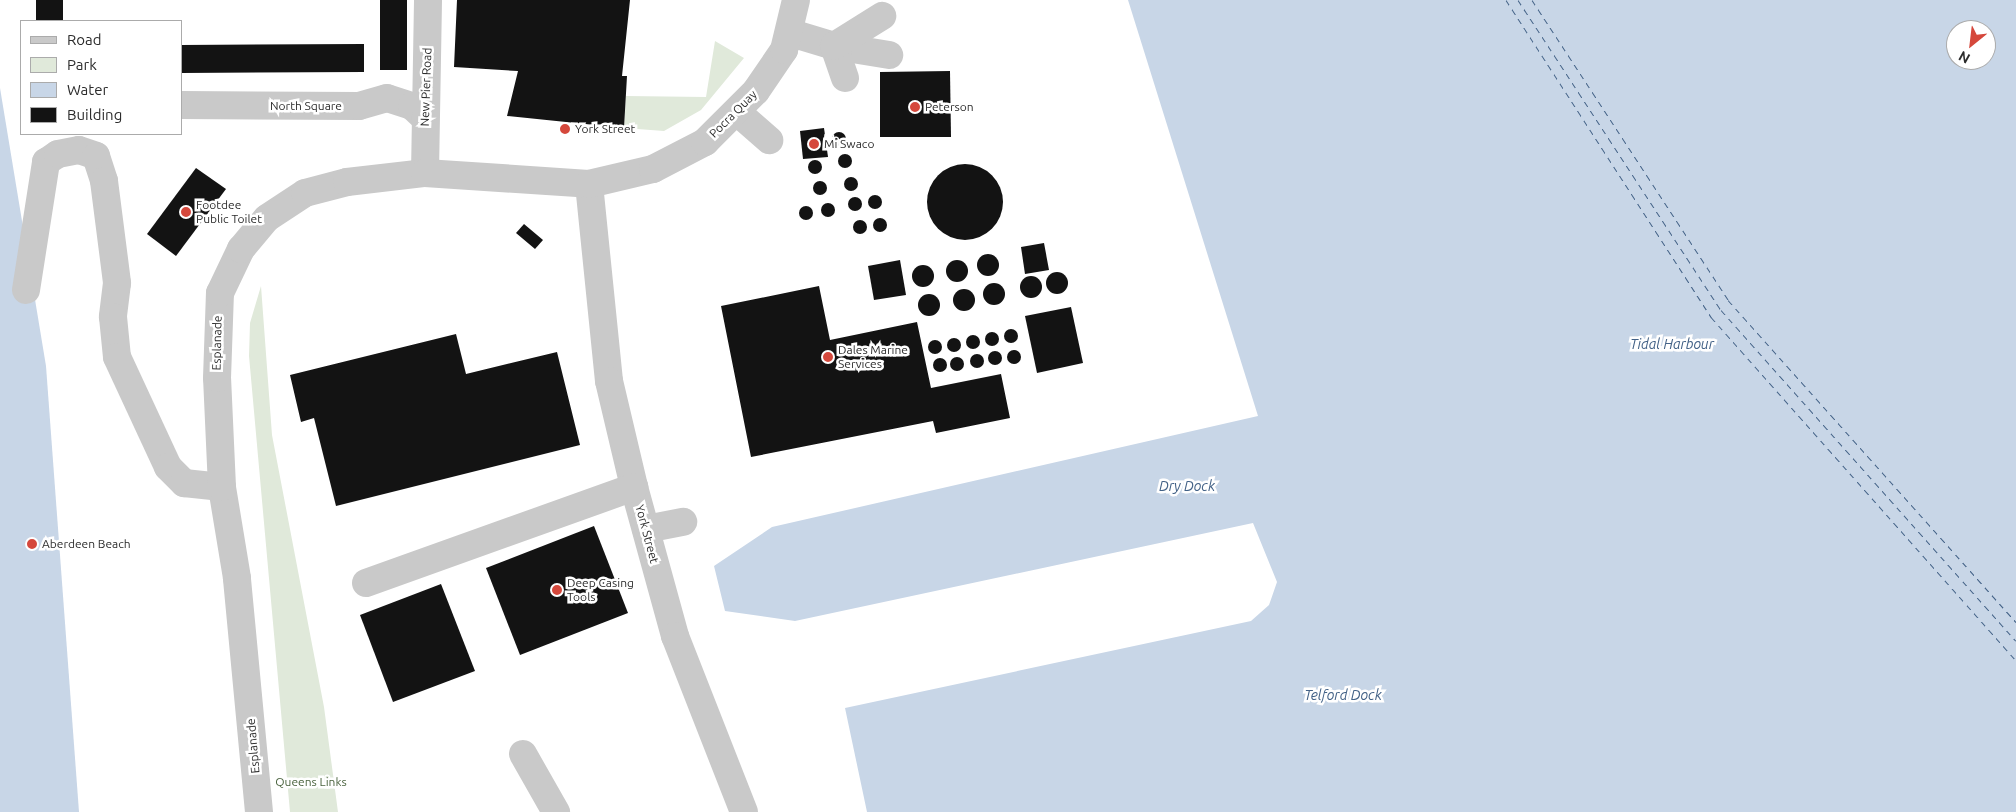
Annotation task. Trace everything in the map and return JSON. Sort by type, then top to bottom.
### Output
[{"type":"street","name":"New Pier Road","points":[[425,173],[424,116],[428,0]]},
{"type":"street","name":"Pocra Quay","points":[[589,184],[653,169],[705,142],[738,112],[775,66],[791,33],[796,0]]},
{"type":"street","points":[[834,46],[882,16]]},
{"type":"street","points":[[791,33],[834,46],[889,54]]},
{"type":"street","points":[[834,46],[845,78]]},
{"type":"street","name":"North Square","points":[[182,105],[359,106],[387,98],[412,106],[424,116]]},
{"type":"street","points":[[738,112],[768,140]]},
{"type":"street","points":[[26,290],[46,162],[79,150],[96,156],[104,181],[117,283],[113,317],[116,357],[168,467],[184,483],[222,487]]},
{"type":"street","name":"Esplanade","points":[[259,812],[237,578],[222,487],[217,378],[219,301],[241,249],[267,218],[304,193],[380,176],[425,173],[589,184]]},
{"type":"street","name":"York Street","points":[[589,184],[608,381],[634,487],[675,636],[744,812]]},
{"type":"street","points":[[366,583],[634,487]]},
{"type":"street","points":[[646,529],[683,522]]},
{"type":"street","points":[[522,754],[556,812]]},
{"type":"green space","points":[[715,41],[744,58],[701,110],[664,131],[624,128],[626,96],[706,97]]},
{"type":"green space","name":"Queens Links","points":[[261,286],[272,435],[324,707],[338,812],[290,812],[249,356],[250,323]]},
{"type":"water","name":"Tidal Harbour","points":[[1128,0],[2016,0],[2016,812],[867,812],[845,708],[1251,621],[1269,605],[1277,582],[1253,523],[795,621],[725,611],[714,566],[772,527],[1258,416]]},
{"type":"water","name":"Aberdeen Beach","points":[[0,88],[46,366],[79,812],[0,812]]},
{"type":"building","points":[[36,0],[63,0],[63,20],[36,20]]},
{"type":"building","points":[[380,0],[407,0],[407,70],[380,70]]},
{"type":"building","points":[[457,0],[630,0],[622,76],[627,76],[624,128],[507,116],[518,71],[454,67]]},
{"type":"building","points":[[364,44],[364,72],[182,73],[182,45]]},
{"type":"building","name":"Peterson","points":[[950,71],[951,137],[880,137],[880,72]]},
{"type":"building","name":"Mi Swaco","points":[[824,128],[828,157],[803,159],[800,131]]},
{"type":"building","points":[[839,132],[844,134],[846,139],[844,144],[839,146],[834,144],[832,139],[834,134]]},
{"type":"building","points":[[845,154],[850,156],[852,161],[850,166],[845,168],[840,166],[838,161],[840,156]]},
{"type":"building","points":[[815,160],[820,162],[822,167],[820,172],[815,174],[810,172],[808,167],[810,162]]},
{"type":"building","points":[[965,164],[979,167],[992,175],[1000,188],[1003,202],[1000,216],[992,229],[979,237],[965,240],[951,237],[938,229],[930,216],[927,202],[930,188],[938,175],[951,167]]},
{"type":"building","name":"Footdee Public Toilet","points":[[196,168],[226,189],[176,256],[147,234]]},
{"type":"building","points":[[851,177],[856,179],[858,184],[856,189],[851,191],[846,189],[844,184],[846,179]]},
{"type":"building","points":[[820,181],[825,183],[827,188],[825,193],[820,195],[815,193],[813,188],[815,183]]},
{"type":"building","points":[[875,195],[880,197],[882,202],[880,207],[875,209],[870,207],[868,202],[870,197]]},
{"type":"building","points":[[855,197],[860,199],[862,204],[860,209],[855,211],[850,209],[848,204],[850,199]]},
{"type":"building","points":[[828,203],[833,205],[835,210],[833,215],[828,217],[823,215],[821,210],[823,205]]},
{"type":"building","points":[[806,206],[811,208],[813,213],[811,218],[806,220],[801,218],[799,213],[801,208]]},
{"type":"building","points":[[880,218],[885,220],[887,225],[885,230],[880,232],[875,230],[873,225],[875,220]]},
{"type":"building","points":[[860,220],[865,222],[867,227],[865,232],[860,234],[855,232],[853,227],[855,222]]},
{"type":"building","points":[[524,224],[543,240],[535,249],[516,233]]},
{"type":"building","points":[[1044,243],[1049,270],[1025,274],[1021,247]]},
{"type":"building","points":[[988,254],[996,257],[999,265],[996,273],[988,276],[980,273],[977,265],[980,257]]},
{"type":"building","points":[[900,260],[906,295],[874,300],[868,266]]},
{"type":"building","points":[[957,260],[965,263],[968,271],[965,279],[957,282],[949,279],[946,271],[949,263]]},
{"type":"building","points":[[923,265],[931,268],[934,276],[931,284],[923,287],[915,284],[912,276],[915,268]]},
{"type":"building","points":[[1057,272],[1065,275],[1068,283],[1065,291],[1057,294],[1049,291],[1046,283],[1049,275]]},
{"type":"building","points":[[1031,276],[1039,279],[1042,287],[1039,295],[1031,298],[1023,295],[1020,287],[1023,279]]},
{"type":"building","points":[[994,283],[1002,286],[1005,294],[1002,302],[994,305],[986,302],[983,294],[986,286]]},
{"type":"building","name":"Dales Marine Services","points":[[819,286],[830,340],[917,322],[931,388],[1001,374],[1010,418],[936,433],[933,421],[751,457],[721,306]]},
{"type":"building","points":[[964,289],[972,292],[975,300],[972,308],[964,311],[956,308],[953,300],[956,292]]},
{"type":"building","points":[[929,294],[937,297],[940,305],[937,313],[929,316],[921,313],[918,305],[921,297]]},
{"type":"building","points":[[1071,307],[1083,363],[1037,373],[1025,316]]},
{"type":"building","points":[[1011,329],[1016,331],[1018,336],[1016,341],[1011,343],[1006,341],[1004,336],[1006,331]]},
{"type":"building","points":[[992,332],[997,334],[999,339],[997,344],[992,346],[987,344],[985,339],[987,334]]},
{"type":"building","points":[[456,334],[466,374],[557,352],[580,445],[336,506],[314,418],[301,422],[290,375]]},
{"type":"building","points":[[973,335],[978,337],[980,342],[978,347],[973,349],[968,347],[966,342],[968,337]]},
{"type":"building","points":[[954,338],[959,340],[961,345],[959,350],[954,352],[949,350],[947,345],[949,340]]},
{"type":"building","points":[[935,340],[940,342],[942,347],[940,352],[935,354],[930,352],[928,347],[930,342]]},
{"type":"building","points":[[1014,350],[1019,352],[1021,357],[1019,362],[1014,364],[1009,362],[1007,357],[1009,352]]},
{"type":"building","points":[[995,351],[1000,353],[1002,358],[1000,363],[995,365],[990,363],[988,358],[990,353]]},
{"type":"building","points":[[977,354],[982,356],[984,361],[982,366],[977,368],[972,366],[970,361],[972,356]]},
{"type":"building","points":[[957,357],[962,359],[964,364],[962,369],[957,371],[952,369],[950,364],[952,359]]},
{"type":"building","points":[[940,358],[945,360],[947,365],[945,370],[940,372],[935,370],[933,365],[935,360]]},
{"type":"building","name":"Deep Casing Tools","points":[[594,526],[628,613],[520,655],[486,568]]},
{"type":"building","points":[[441,584],[475,671],[393,702],[360,615]]},
{"type":"ferry route","points":[[1506,0],[1711,317],[2016,660]]},
{"type":"ferry route","points":[[1518,0],[1721,310],[2016,641]]},
{"type":"ferry route","points":[[1532,0],[1728,300],[2016,622]]},
{"type":"place","name":"Peterson","points":[[915,107]]},
{"type":"place","name":"York Street","points":[[565,129]]},
{"type":"place","name":"Mi Swaco","points":[[814,144]]},
{"type":"place","name":"Footdee Public Toilet","points":[[186,212]]},
{"type":"place","name":"Dales Marine Services","points":[[828,357]]},
{"type":"place","name":"Aberdeen Beach","points":[[32,544]]},
{"type":"place","name":"Deep Casing Tools","points":[[557,590]]},
{"type":"water label","name":"Dry Dock","points":[[1187,486]]},
{"type":"water label","name":"Telford Dock","points":[[1343,695]]}]
